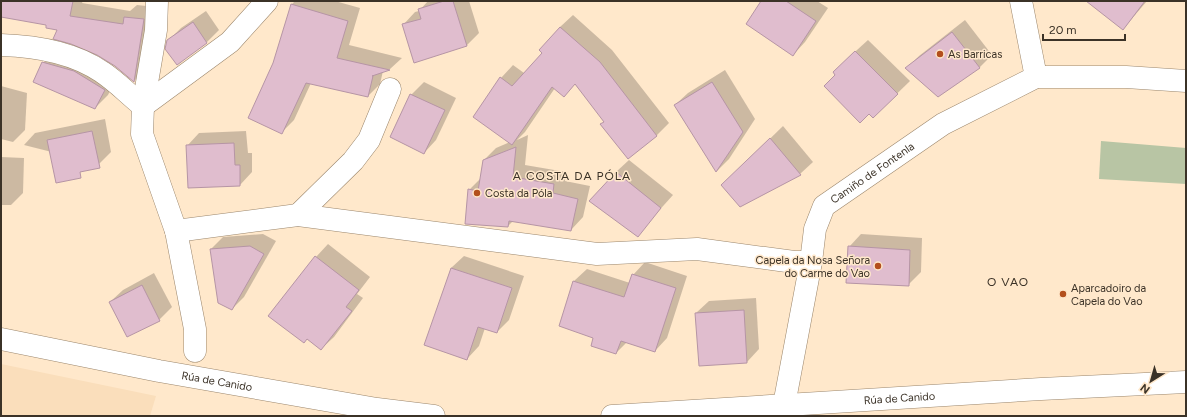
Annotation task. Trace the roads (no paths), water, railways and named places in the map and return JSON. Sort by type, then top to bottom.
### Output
[{"type":"street","points":[[157,1],[156,30],[143,106],[142,134],[176,231],[195,329],[194,351]]},
{"type":"street","points":[[143,106],[230,42],[268,1]]},
{"type":"street","points":[[1021,1],[1036,77]]},
{"type":"street","points":[[1,45],[44,50],[73,57],[102,72],[143,106]]},
{"type":"street","name":"Camiño de Fontenla","points":[[784,406],[811,262],[815,229],[824,206],[943,124],[1036,77],[1126,77],[1186,81]]},
{"type":"street","points":[[298,215],[353,161],[368,140],[390,89]]},
{"type":"street","points":[[176,231],[298,215],[597,254],[697,249],[794,262],[811,262]]},
{"type":"street","name":"Rúa de Canido","points":[[1,339],[167,373],[377,409],[434,416]]},
{"type":"street","name":"Rúa de Canido","points":[[612,416],[1040,389],[1186,382]]},
{"type":"place","name":"As Barricas","points":[[940,54]]},
{"type":"place","name":"Costa da Póla","points":[[477,193]]},
{"type":"place","name":"Capela da Nosa Señora do Carme do Vao","points":[[878,266]]},
{"type":"place","name":"Aparcadoiro da Capela do Vao","points":[[1063,294]]},
{"type":"district","name":"A COSTA DA PÓLA","points":[[572,176]]},
{"type":"district","name":"O VAO","points":[[1008,282]]}]
